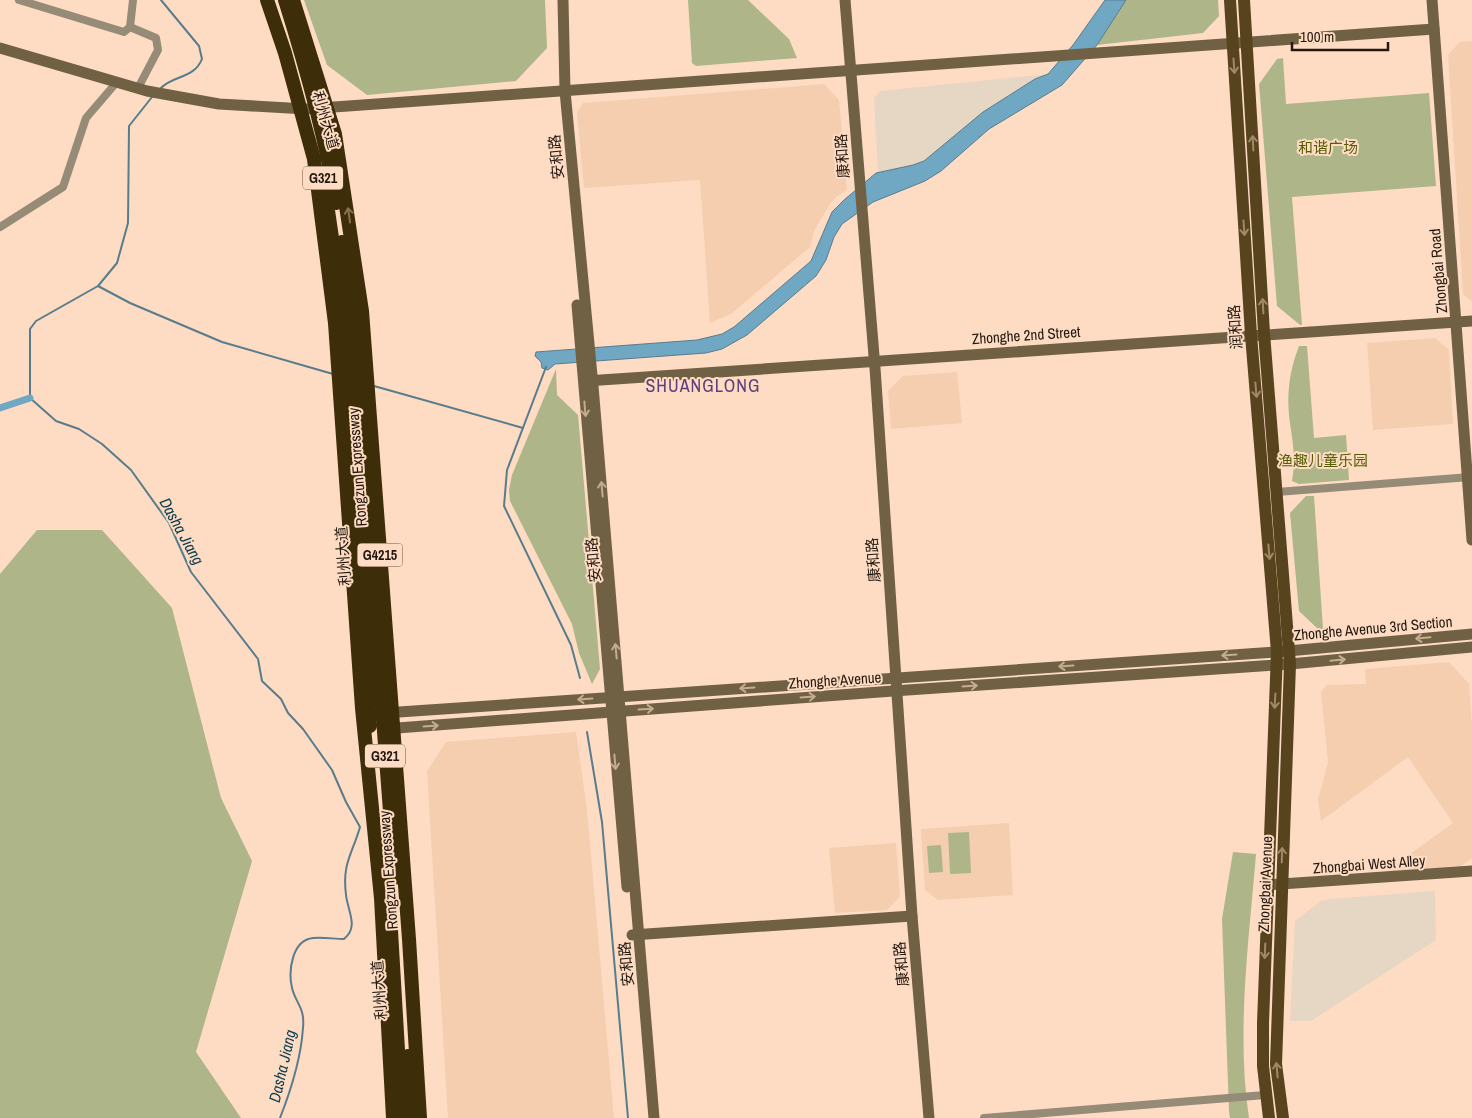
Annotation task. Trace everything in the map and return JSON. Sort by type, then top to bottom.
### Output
[{"type":"highway","name":"Rongzun Expressway","points":[[267,0],[285,53],[314,159],[335,323],[362,708],[381,898],[393,1118]]},
{"type":"highway","name":"利州大道","points":[[273,0],[311,109]]},
{"type":"highway","name":"利州大道","points":[[285,0],[311,109],[351,361],[382,714],[412,1118]]},
{"type":"highway","name":"Rongzun Expressway","points":[[293,0],[335,134],[362,311],[410,948],[420,1118]]},
{"type":"highway","name":"利州大道","points":[[354,396],[370,730],[390,914],[402,1118]]},
{"type":"main road","name":"润和路","points":[[1230,0],[1251,338],[1283,658]]},
{"type":"main road","name":"润和路","points":[[1244,0],[1265,336],[1277,492],[1283,658]]},
{"type":"main road","name":"Zhongbai Avenue","points":[[1269,1118],[1262,1066],[1268,885],[1283,658]]},
{"type":"main road","name":"Zhongbai Avenue","points":[[1283,658],[1281,885],[1276,1064],[1283,1118]]},
{"type":"street","points":[[19,0],[124,32],[130,27],[133,0]]},
{"type":"street","name":"安和路","points":[[557,0],[562,91],[614,696],[635,935],[654,1118]]},
{"type":"street","name":"安和路","points":[[562,0],[562,91]]},
{"type":"street","name":"康和路","points":[[845,0],[874,364],[898,690],[912,916],[928,1118]]},
{"type":"street","name":"Zhongbai Road","points":[[1432,0],[1469,477],[1472,540]]},
{"type":"street","points":[[130,27],[156,38],[158,44],[158,50],[143,90]]},
{"type":"street","points":[[0,48],[143,90],[219,104],[311,109],[1434,29]]},
{"type":"street","points":[[0,228],[63,187],[86,118],[116,82]]},
{"type":"street","name":"Zhonghe 2nd Street","points":[[1457,325],[1472,321]]},
{"type":"street","name":"Zhonghe 2nd Street","points":[[588,383],[1265,336],[1457,325],[1472,327]]},
{"type":"street","points":[[1277,492],[1469,477]]},
{"type":"street","name":"Zhonghe Avenue 3rd Section","points":[[1283,658],[1472,634]]},
{"type":"street","name":"Zhonghe Avenue 3rd Section","points":[[1283,658],[1472,647]]},
{"type":"street","name":"Zhonghe Avenue","points":[[382,714],[614,696],[897,678],[1283,658]]},
{"type":"street","name":"Zhonghe Avenue","points":[[383,730],[1283,658]]},
{"type":"street","name":"Zhongbai West Alley","points":[[1268,885],[1472,871]]},
{"type":"street","points":[[635,935],[912,916]]},
{"type":"street","name":"安和路","points":[[635,935],[647,1118]]},
{"type":"street","points":[[984,1118],[1265,1095]]},
{"type":"shaded area","points":[[1472,41],[1472,302],[1463,294],[1448,55],[1460,42]]},
{"type":"shaded area","points":[[1048,74],[983,112],[924,161],[878,172],[874,98],[880,91]]},
{"type":"shaded area","points":[[824,84],[839,100],[847,190],[837,196],[830,204],[814,231],[810,247],[731,314],[710,323],[700,180],[584,188],[577,112],[583,103]]},
{"type":"shaded area","points":[[1435,338],[1449,350],[1453,424],[1373,430],[1367,343]]},
{"type":"shaded area","points":[[957,372],[962,423],[891,429],[888,391],[903,376]]},
{"type":"shaded area","points":[[1449,662],[1469,684],[1472,725],[1472,858],[1461,866],[1385,872],[1453,823],[1408,757],[1321,821],[1318,799],[1328,763],[1321,692],[1327,685],[1366,684],[1365,669]]},
{"type":"shaded area","points":[[576,732],[587,809],[614,1118],[448,1118],[427,771],[446,742]]},
{"type":"shaded area","points":[[1009,823],[1013,895],[938,900],[925,890],[921,829]]},
{"type":"shaded area","points":[[896,843],[900,897],[887,910],[835,913],[829,848]]},
{"type":"shaded area","points":[[1435,891],[1436,940],[1311,1021],[1290,1021],[1295,921],[1321,901],[1330,899]]},
{"type":"green space","points":[[304,0],[545,0],[547,48],[516,81],[367,95],[327,65]]},
{"type":"green space","points":[[688,0],[748,0],[789,39],[797,58],[696,66],[692,63]]},
{"type":"green space","points":[[1126,0],[1218,0],[1219,16],[1203,33],[1097,45]]},
{"type":"green space","name":"和谐广场","points":[[1283,58],[1286,104],[1429,93],[1436,186],[1292,197],[1302,325],[1277,306],[1259,84],[1277,59]]},
{"type":"green space","name":"渔趣儿童乐园","points":[[1299,346],[1307,346],[1314,438],[1346,435],[1349,480],[1299,484],[1292,481],[1294,459],[1288,394],[1293,365]]},
{"type":"green space","points":[[556,369],[557,395],[578,415],[600,669],[592,684],[579,653],[572,624],[510,501],[509,490],[512,475]]},
{"type":"green space","points":[[1306,496],[1314,496],[1323,629],[1318,629],[1299,611],[1290,513]]},
{"type":"green space","points":[[37,530],[102,530],[172,608],[221,798],[252,861],[196,1052],[241,1118],[0,1118],[0,574]]},
{"type":"green space","points":[[969,832],[971,873],[950,874],[948,833]]},
{"type":"green space","points":[[941,845],[943,872],[929,873],[927,846]]},
{"type":"green space","points":[[1233,852],[1256,854],[1247,953],[1244,1020],[1245,1086],[1249,1118],[1230,1118],[1229,1111],[1222,919]]},
{"type":"water","points":[[1105,0],[1126,0],[1097,45],[1062,85],[989,129],[941,171],[925,181],[873,202],[842,224],[834,237],[826,260],[816,276],[747,335],[722,349],[706,353],[555,364],[548,370],[542,368],[541,362],[535,356],[536,352],[697,340],[722,334],[734,327],[811,261],[832,212],[844,200],[876,173],[924,161],[983,112],[1035,79],[1048,74],[1073,45]]},
{"type":"waterway","name":"Dasha Jiang","points":[[161,0],[199,46],[202,59],[189,74],[171,81],[161,88]]},
{"type":"waterway","name":"Dasha Jiang","points":[[152,97],[129,126],[128,223],[117,263],[98,286],[36,321],[30,329],[30,398],[56,421],[79,429],[102,444],[131,470],[169,523],[191,572],[258,659],[262,681],[281,699],[288,713],[303,729],[332,770],[346,802],[360,827],[345,875],[346,895],[352,924],[351,929],[344,939],[313,938],[306,940],[300,944],[293,957],[291,981],[303,1015],[303,1028],[295,1074],[280,1118]]},
{"type":"waterway","points":[[98,286],[130,303],[222,342],[333,374]]},
{"type":"waterway","points":[[546,367],[507,470],[504,506],[571,645],[580,678]]},
{"type":"waterway","points":[[374,386],[523,428]]},
{"type":"waterway","points":[[0,408],[30,398]]},
{"type":"waterway","points":[[587,732],[602,822],[628,1118]]},
{"type":"district","name":"SHUANGLONG","points":[[703,385]]}]
